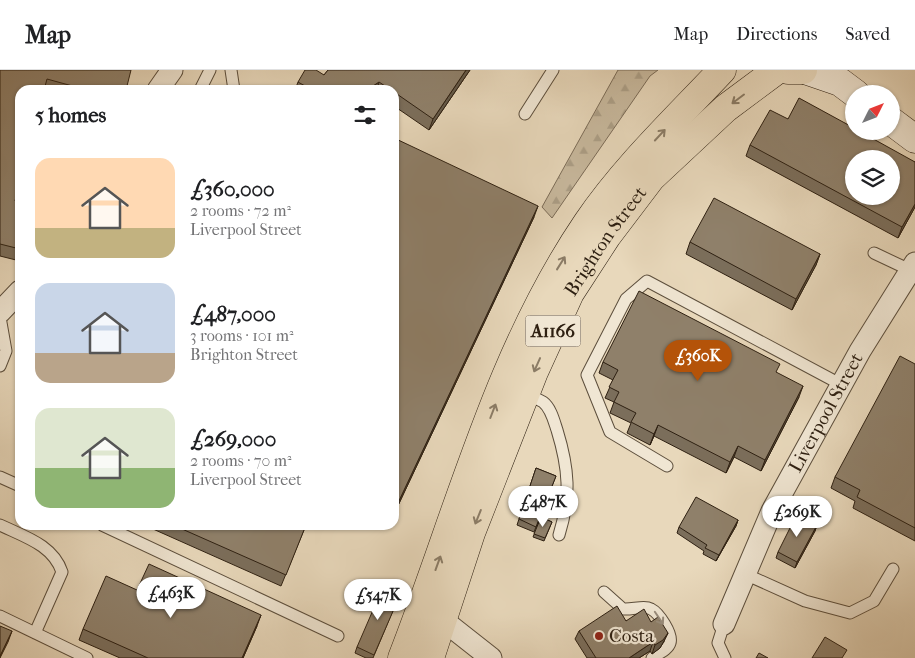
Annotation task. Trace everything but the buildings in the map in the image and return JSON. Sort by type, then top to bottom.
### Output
[{"type":"main road","name":"Brighton Street","points":[[402,658],[512,361],[551,281],[587,222],[630,167],[722,70]]},
{"type":"main road","name":"Brighton Street","points":[[430,658],[444,621],[471,533],[526,394],[570,293],[607,236],[646,185],[726,108],[777,70]]},
{"type":"main road","points":[[788,70],[804,70]]},
{"type":"street","points":[[162,85],[172,70]]},
{"type":"street","points":[[804,70],[844,82]]},
{"type":"street","points":[[900,128],[915,139]]},
{"type":"street","name":"Liverpool Street","points":[[724,624],[772,511],[842,385],[913,266]]},
{"type":"street","points":[[0,312],[15,296]]},
{"type":"street","points":[[444,621],[491,658]]},
{"type":"lane","points":[[202,85],[210,70]]},
{"type":"lane","points":[[231,70],[233,85]]},
{"type":"lane","points":[[526,114],[554,70]]},
{"type":"lane","points":[[874,253],[913,266]]},
{"type":"lane","points":[[667,466],[610,432],[588,375],[626,299],[648,281],[842,385]]},
{"type":"lane","points":[[0,317],[6,351],[0,366]]},
{"type":"lane","points":[[526,394],[545,403],[553,418],[564,451],[569,484],[567,510],[558,535]]},
{"type":"lane","points":[[0,477],[15,484]]},
{"type":"lane","points":[[0,524],[46,547],[58,560],[62,572],[35,633]]},
{"type":"lane","points":[[113,530],[338,636]]},
{"type":"lane","points":[[745,574],[805,601],[850,612],[874,601],[893,569]]},
{"type":"lane","points":[[604,592],[624,609],[650,608],[656,612],[670,634],[670,643],[666,649],[652,658]]},
{"type":"lane","points":[[0,616],[87,658]]},
{"type":"lane","points":[[724,624],[718,643],[724,658]]},
{"type":"green space","points":[[618,70],[658,70],[650,76],[552,218],[542,207]]},
{"type":"place","name":"Costa","points":[[599,636]]}]
